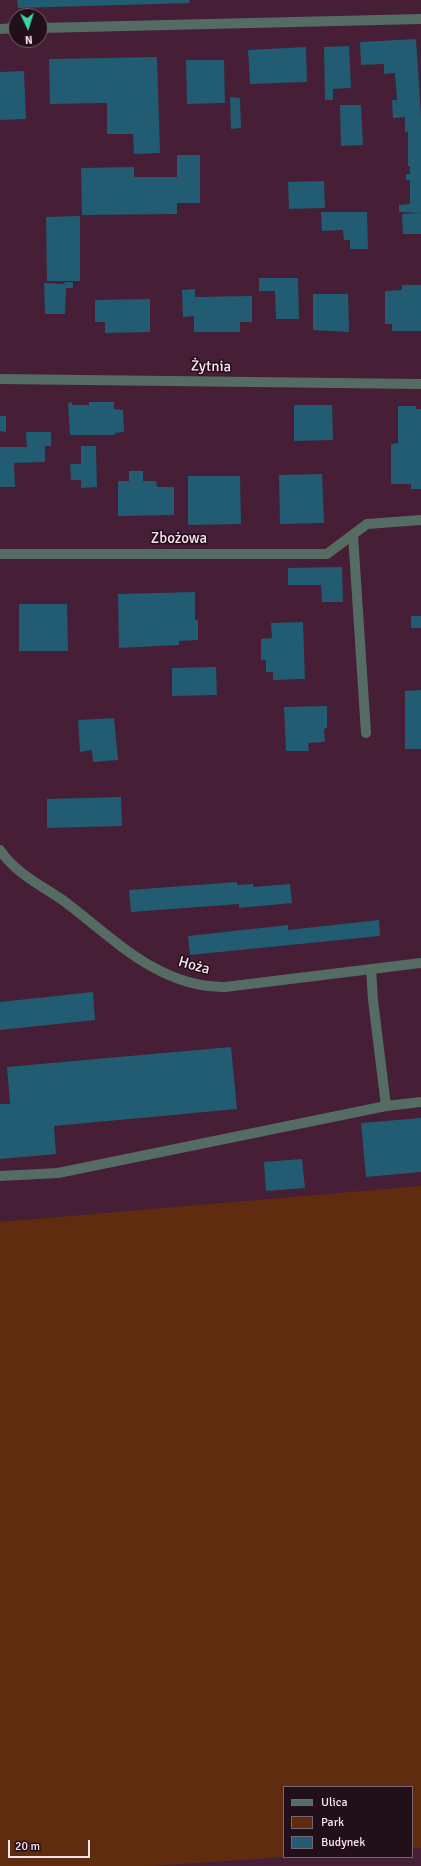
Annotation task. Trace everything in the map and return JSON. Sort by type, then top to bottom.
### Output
[{"type":"street","points":[[48,28],[421,19]]},
{"type":"street","name":"Żytnia","points":[[0,379],[421,384]]},
{"type":"street","name":"Zbożowa","points":[[0,554],[327,554],[367,524],[421,520]]},
{"type":"street","points":[[352,535],[366,733]]},
{"type":"street","name":"Hoża","points":[[0,850],[4,860],[65,902],[139,959],[180,981],[195,986],[225,987],[421,963]]},
{"type":"street","points":[[371,969],[373,1000],[386,1106]]},
{"type":"street","points":[[0,1176],[58,1172],[386,1106],[421,1102]]},
{"type":"green space","points":[[421,1186],[421,1848],[413,1849],[413,1786],[283,1786],[283,1857],[150,1866],[0,1866],[0,1222]]},
{"type":"building","points":[[17,0],[189,0],[190,3],[18,8]]},
{"type":"building","points":[[416,39],[421,116],[421,213],[399,212],[399,205],[410,204],[410,180],[406,180],[406,174],[410,174],[410,166],[408,166],[408,132],[405,132],[405,117],[393,118],[392,100],[397,100],[395,73],[384,74],[384,64],[361,65],[360,42]]},
{"type":"building","points":[[349,46],[351,88],[333,89],[333,100],[325,100],[324,47]]},
{"type":"building","points":[[306,47],[307,82],[250,84],[248,50]]},
{"type":"building","points":[[157,57],[160,153],[134,154],[133,134],[107,134],[107,103],[50,104],[49,59]]},
{"type":"building","points":[[186,60],[224,60],[225,103],[187,104]]},
{"type":"building","points":[[24,71],[26,119],[0,120],[0,72]]},
{"type":"building","points":[[230,97],[240,98],[241,128],[231,129]]},
{"type":"building","points":[[340,105],[361,105],[363,145],[341,146]]},
{"type":"building","points":[[177,155],[200,155],[200,203],[177,203],[177,214],[82,215],[81,168],[134,167],[134,177],[177,177]]},
{"type":"building","points":[[324,181],[325,208],[289,209],[288,182]]},
{"type":"building","points":[[321,212],[367,212],[368,249],[350,249],[350,240],[344,240],[343,230],[322,231]]},
{"type":"building","points":[[421,213],[421,234],[403,234],[402,214]]},
{"type":"building","points":[[80,216],[80,281],[47,281],[46,217]]},
{"type":"building","points":[[259,278],[298,278],[299,319],[276,319],[275,291],[259,291]]},
{"type":"building","points":[[64,282],[73,282],[73,288],[66,288],[65,314],[45,314],[44,283],[65,284]]},
{"type":"building","points":[[402,285],[421,285],[421,331],[392,331],[392,324],[385,324],[385,291],[402,290]]},
{"type":"building","points":[[195,289],[195,297],[252,296],[252,322],[240,322],[240,332],[194,332],[194,316],[183,317],[182,290]]},
{"type":"building","points":[[313,294],[348,294],[349,332],[313,330]]},
{"type":"building","points":[[150,299],[150,332],[105,333],[105,322],[95,322],[95,300]]},
{"type":"building","points":[[72,402],[72,405],[89,405],[89,402],[114,402],[114,409],[123,410],[124,432],[115,433],[115,435],[70,435],[68,403]]},
{"type":"building","points":[[294,405],[332,405],[333,440],[294,441]]},
{"type":"building","points":[[398,406],[416,406],[416,409],[421,409],[421,489],[411,489],[411,484],[391,484],[391,444],[398,443]]},
{"type":"building","points":[[0,416],[6,416],[6,432],[0,431]]},
{"type":"building","points":[[26,432],[51,432],[51,446],[45,446],[45,462],[14,463],[15,487],[0,487],[0,447],[27,447]]},
{"type":"building","points":[[81,446],[96,446],[97,487],[81,488],[81,480],[71,480],[70,464],[81,464]]},
{"type":"building","points":[[129,471],[143,471],[143,481],[156,481],[157,487],[174,487],[174,515],[118,516],[118,481],[129,481]]},
{"type":"building","points":[[322,474],[324,523],[280,524],[279,475]]},
{"type":"building","points":[[188,476],[240,476],[241,524],[188,525]]},
{"type":"building","points":[[342,567],[343,602],[322,602],[321,585],[288,585],[288,568]]},
{"type":"building","points":[[195,592],[195,620],[198,620],[198,640],[179,641],[179,645],[119,648],[118,594]]},
{"type":"building","points":[[19,604],[67,604],[68,651],[19,651]]},
{"type":"building","points":[[411,616],[421,616],[421,628],[411,628]]},
{"type":"building","points":[[303,622],[305,679],[273,680],[273,672],[266,672],[266,660],[261,660],[261,639],[272,638],[271,623]]},
{"type":"building","points":[[216,667],[217,695],[172,696],[172,668]]},
{"type":"building","points":[[421,690],[421,749],[405,749],[405,691]]},
{"type":"building","points":[[327,706],[327,728],[324,729],[325,742],[308,743],[309,751],[286,751],[284,707]]},
{"type":"building","points":[[114,718],[118,760],[93,762],[92,750],[80,752],[78,720]]},
{"type":"building","points":[[121,797],[122,826],[47,828],[47,799]]},
{"type":"building","points":[[237,882],[237,885],[253,884],[253,887],[290,884],[292,903],[239,908],[239,904],[131,912],[129,890]]},
{"type":"building","points":[[379,920],[380,936],[190,955],[188,936],[288,925],[288,930]]},
{"type":"building","points":[[93,992],[95,1020],[0,1030],[0,1002]]},
{"type":"building","points":[[231,1047],[237,1109],[54,1126],[56,1154],[0,1159],[0,1104],[10,1104],[7,1067]]},
{"type":"building","points":[[421,1118],[421,1172],[366,1177],[361,1123]]},
{"type":"building","points":[[302,1159],[305,1188],[266,1191],[264,1162]]}]
